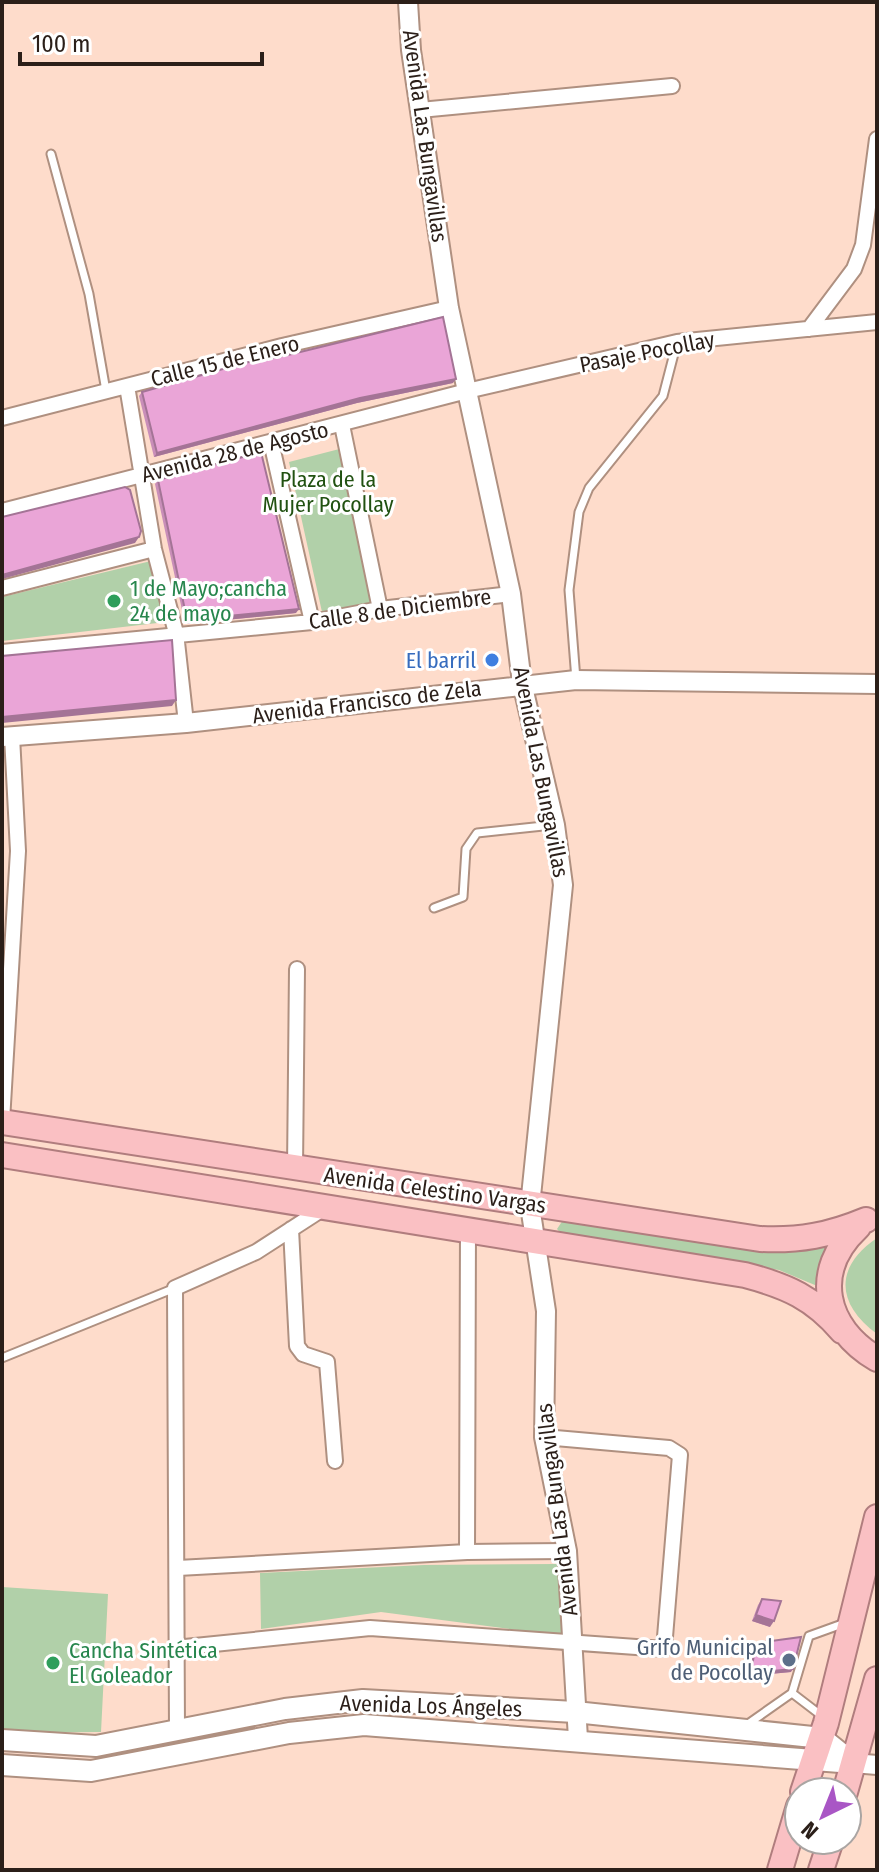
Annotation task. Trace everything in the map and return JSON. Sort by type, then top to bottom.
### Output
[{"type":"highway","name":"Avenida Celestino Vargas","points":[[2,1121],[530,1206],[760,1239],[792,1240],[832,1234],[871,1216]]},
{"type":"highway","name":"Avenida Celestino Vargas","points":[[2,1155],[537,1239],[779,1284],[802,1293],[824,1309],[858,1346]]},
{"type":"highway","points":[[366,1212],[370,1180]]},
{"type":"highway","points":[[871,1216],[840,1246],[834,1260],[829,1294],[877,1378]]},
{"type":"highway","points":[[808,1776],[866,1620],[877,1517]]},
{"type":"highway","points":[[865,1764],[877,1679]]},
{"type":"main road","name":"Avenida Los Ángeles","points":[[2,1740],[75,1747],[299,1707],[363,1700],[575,1712],[740,1729],[825,1729]]},
{"type":"main road","name":"Avenida Los Ángeles","points":[[2,1765],[66,1772],[115,1767],[339,1727],[578,1739],[812,1762],[865,1764]]},
{"type":"main road","points":[[825,1729],[865,1764]]},
{"type":"main road","points":[[111,1743],[115,1767]]},
{"type":"street","name":"Avenida Las Bungavillas","points":[[408,2],[420,110],[449,308],[511,594],[522,683],[555,825],[563,885],[530,1206],[546,1311],[544,1437],[567,1551],[578,1739]]},
{"type":"street","points":[[420,110],[672,86]]},
{"type":"street","points":[[809,329],[854,269],[863,245],[877,139]]},
{"type":"street","name":"Calle 15 de Enero","points":[[2,418],[449,308]]},
{"type":"street","name":"Pasaje Pocollay","points":[[467,391],[677,342],[877,322]]},
{"type":"street","points":[[127,386],[145,475],[154,549],[176,633],[186,723]]},
{"type":"street","name":"Avenida 28 de Agosto","points":[[2,511],[467,391]]},
{"type":"street","points":[[342,425],[380,609]]},
{"type":"street","points":[[271,442],[312,622]]},
{"type":"street","points":[[2,588],[154,549]]},
{"type":"street","name":"Calle 8 de Diciembre","points":[[2,652],[312,622],[380,609],[511,594]]},
{"type":"street","name":"Avenida Francisco de Zela","points":[[7,737],[186,723],[522,683],[576,680],[877,684]]},
{"type":"street","points":[[2,1121],[4,1035],[18,851],[7,737]]},
{"type":"street","points":[[2,853],[18,851]]},
{"type":"street","points":[[295,1169],[297,969]]},
{"type":"street","points":[[177,1730],[175,1288],[256,1252],[327,1206]]},
{"type":"street","points":[[467,1552],[468,1228]]},
{"type":"street","points":[[291,1229],[297,1346],[303,1354],[327,1362],[335,1461]]},
{"type":"street","points":[[175,1648],[370,1628],[664,1649],[680,1455],[669,1448],[544,1437]]},
{"type":"street","points":[[178,1568],[467,1552],[567,1551]]},
{"type":"lane","points":[[51,154],[89,294],[106,391]]},
{"type":"lane","points":[[576,680],[569,590],[579,512],[598,476],[663,396],[677,342]]},
{"type":"lane","points":[[434,908],[463,897],[466,849],[477,833],[555,825]]},
{"type":"lane","points":[[2,1358],[175,1288]]},
{"type":"lane","points":[[740,1729],[792,1693],[809,1636],[866,1620]]},
{"type":"lane","points":[[792,1693],[825,1729]]},
{"type":"green space","name":"Plaza de la Mujer Pocollay","points":[[351,446],[385,605],[322,612],[289,462]]},
{"type":"green space","points":[[151,561],[166,622],[2,641],[2,597]]},
{"type":"green space","points":[[565,1217],[776,1249],[802,1251],[829,1244],[822,1288],[779,1270],[566,1239],[557,1229]]},
{"type":"green space","points":[[877,1238],[877,1334],[854,1310],[846,1286],[847,1273],[853,1261]]},
{"type":"green space","points":[[558,1564],[564,1636],[381,1612],[261,1629],[260,1573],[424,1565]]},
{"type":"green space","name":"Cancha Sintética El Goleador","points":[[2,1587],[108,1594],[101,1732],[2,1733]]},
{"type":"building","points":[[443,317],[456,379],[360,398],[157,453],[142,392],[244,363]]},
{"type":"building","points":[[261,452],[299,609],[187,620],[158,480]]},
{"type":"building","points":[[125,487],[130,490],[141,531],[139,537],[2,575],[2,517]]},
{"type":"building","points":[[172,640],[176,700],[2,717],[2,656]]},
{"type":"building","points":[[762,1599],[781,1601],[774,1621],[756,1615]]},
{"type":"building","points":[[801,1637],[793,1669],[750,1673],[757,1643]]},
{"type":"place","name":"1 de Mayo;cancha 24 de mayo","points":[[114,601]]},
{"type":"place","name":"El barril","points":[[492,660]]},
{"type":"place","name":"Grifo Municipal de Pocollay","points":[[789,1660]]},
{"type":"place","name":"Cancha Sintética El Goleador","points":[[53,1663]]}]
